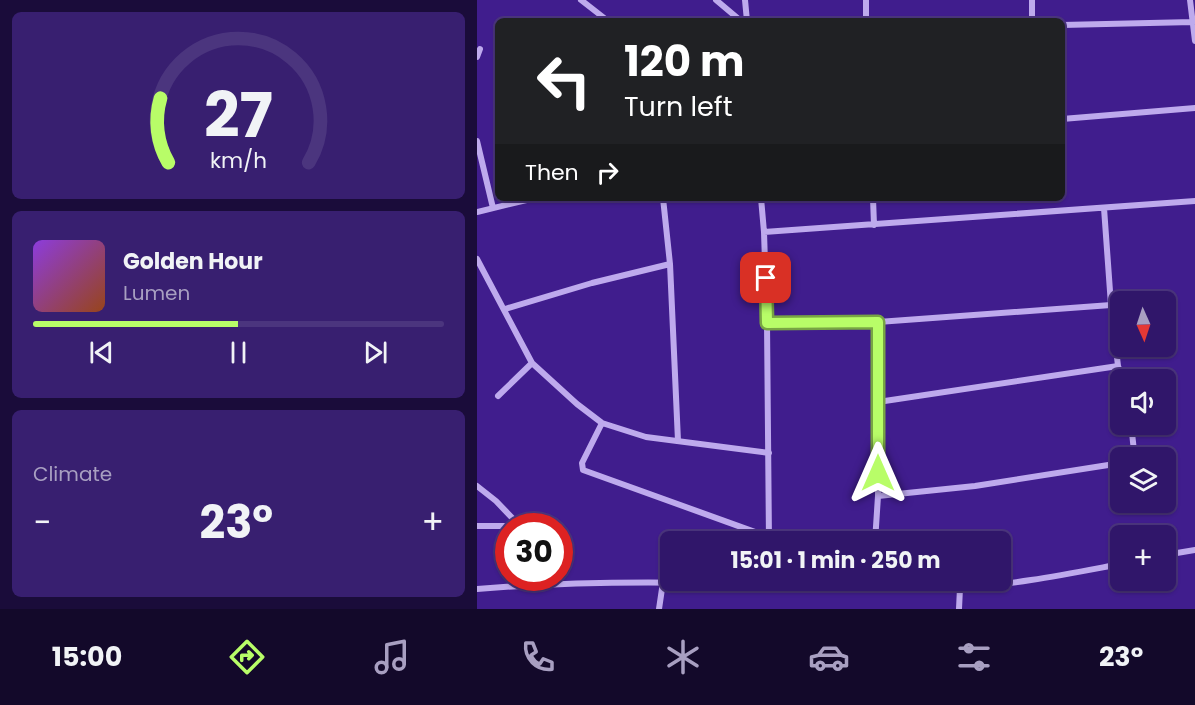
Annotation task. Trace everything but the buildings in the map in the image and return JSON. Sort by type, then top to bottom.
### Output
[{"type":"street","points":[[581,0],[604,18]]},
{"type":"street","points":[[716,0],[737,18]]},
{"type":"street","points":[[745,0],[747,18]]},
{"type":"street","points":[[866,0],[866,18]]},
{"type":"street","points":[[1032,0],[1032,18]]},
{"type":"street","points":[[1190,0],[1195,41]]},
{"type":"street","points":[[1065,25],[1193,22]]},
{"type":"street","points":[[477,57],[480,49]]},
{"type":"street","points":[[1065,119],[1195,108]]},
{"type":"street","points":[[477,141],[493,208]]},
{"type":"street","points":[[477,212],[522,201]]},
{"type":"street","points":[[663,201],[670,264],[678,441]]},
{"type":"street","points":[[761,201],[767,323],[769,531]]},
{"type":"street","points":[[873,201],[874,225]]},
{"type":"street","points":[[764,232],[1195,201]]},
{"type":"street","points":[[1104,208],[1110,291]]},
{"type":"street","points":[[477,259],[532,363],[601,423],[646,437],[769,453]]},
{"type":"street","points":[[505,309],[592,283],[670,264]]},
{"type":"street","points":[[767,323],[878,322],[1110,304]]},
{"type":"street","points":[[876,531],[878,496],[878,322]]},
{"type":"street","points":[[1117,357],[1119,369]]},
{"type":"street","points":[[498,396],[532,363]]},
{"type":"street","points":[[878,402],[1118,366]]},
{"type":"street","points":[[601,423],[582,463],[583,470],[747,531]]},
{"type":"street","points":[[878,496],[975,486],[1110,465]]},
{"type":"street","points":[[477,486],[508,513]]},
{"type":"street","points":[[477,526],[495,526]]},
{"type":"street","points":[[1176,553],[1195,550]]},
{"type":"street","points":[[1011,582],[1110,566]]},
{"type":"street","points":[[573,581],[660,582]]},
{"type":"street","points":[[477,589],[495,587]]},
{"type":"street","points":[[659,609],[662,591]]},
{"type":"street","points":[[959,609],[960,591]]},
{"type":"route","points":[[766,278],[767,323],[878,322],[878,473]]}]
